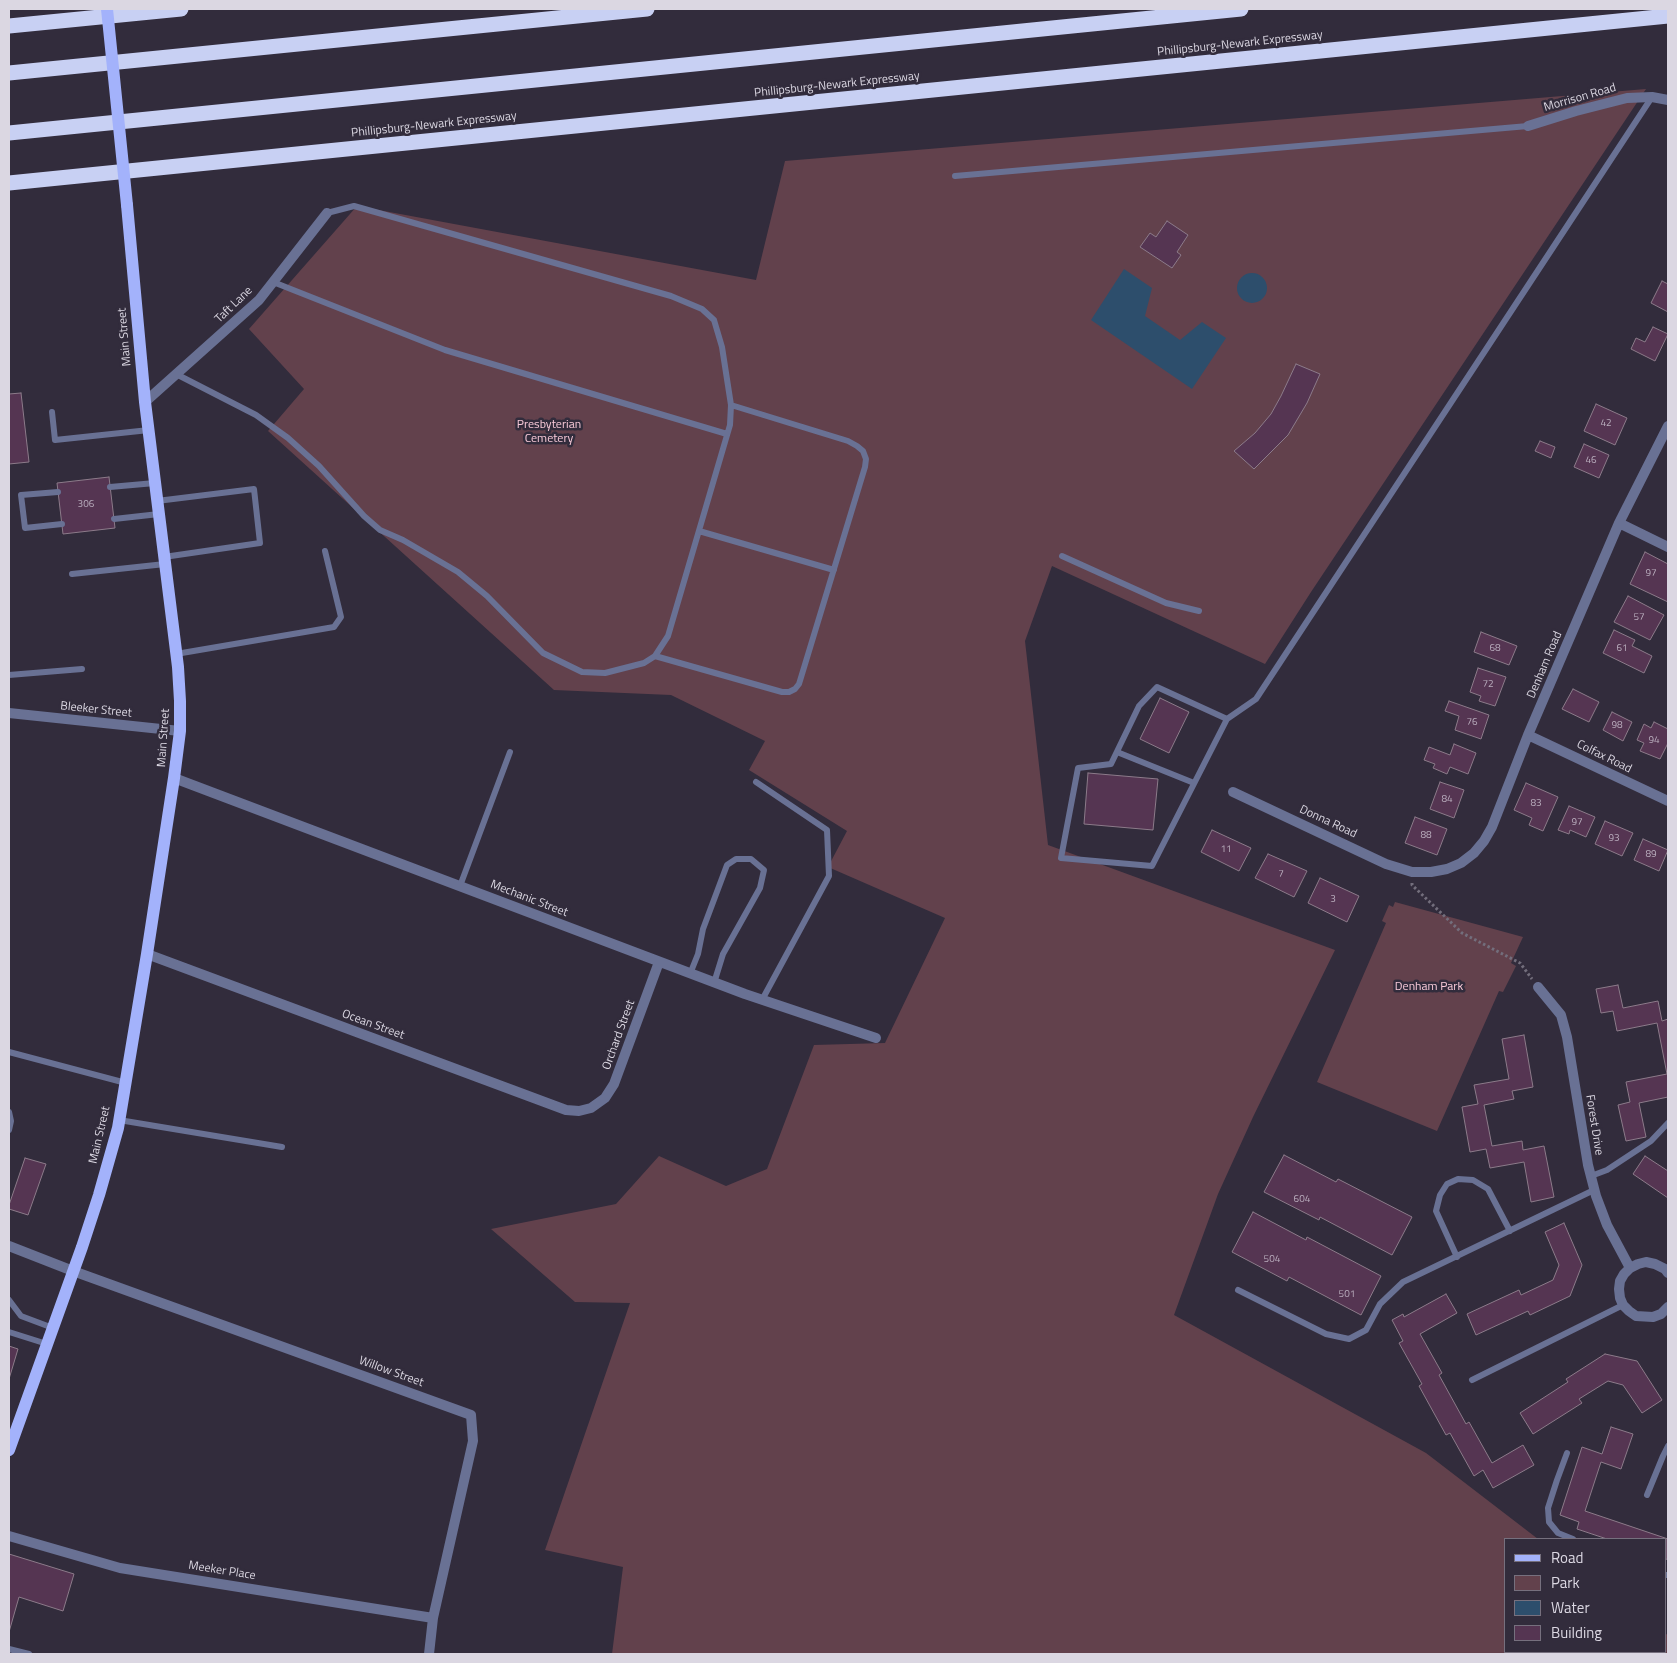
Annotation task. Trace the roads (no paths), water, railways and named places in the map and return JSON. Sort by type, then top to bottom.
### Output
[{"type":"highway","points":[[9,26],[181,9]]},
{"type":"highway","points":[[9,73],[648,9]]},
{"type":"highway","points":[[9,133],[1241,9]]},
{"type":"highway","name":"Phillipsburg-Newark Expressway","points":[[9,183],[1668,16]]},
{"type":"main road","name":"Main Street","points":[[9,1450],[100,1194],[119,1120],[148,954],[180,731],[180,700],[176,654],[145,402],[107,9]]},
{"type":"street","name":"Morrison Road","points":[[1528,126],[1607,102],[1627,98],[1652,97],[1668,100]]},
{"type":"street","name":"Taft Lane","points":[[145,402],[259,300],[327,213]]},
{"type":"street","name":"Denham Road","points":[[1412,872],[1431,872],[1461,863],[1474,853],[1492,828],[1528,735],[1619,523],[1668,426]]},
{"type":"street","points":[[1619,523],[1668,547]]},
{"type":"street","name":"Bleeker Street","points":[[9,713],[180,731]]},
{"type":"street","name":"Colfax Road","points":[[1528,735],[1668,801]]},
{"type":"street","name":"Mechanic Street","points":[[174,778],[714,983],[876,1038]]},
{"type":"street","name":"Donna Road","points":[[1233,792],[1386,864],[1412,872]]},
{"type":"street","name":"Ocean Street","points":[[148,954],[566,1110],[579,1111],[591,1108]]},
{"type":"street","name":"Orchard Street","points":[[591,1108],[604,1098],[614,1084],[659,962]]},
{"type":"street","name":"Forest Drive","points":[[1538,987],[1561,1015],[1567,1037],[1594,1190],[1607,1225],[1630,1268]]},
{"type":"street","points":[[9,1246],[73,1271]]},
{"type":"street","points":[[1667,1269],[1646,1262],[1638,1264],[1624,1274],[1620,1281],[1619,1289],[1620,1298],[1624,1305],[1629,1312],[1636,1316],[1653,1317],[1661,1314],[1668,1308]]},
{"type":"street","name":"Willow Street","points":[[73,1271],[471,1415],[473,1441],[433,1618],[429,1654]]},
{"type":"street","name":"Meeker Place","points":[[9,1536],[120,1568],[433,1618]]},
{"type":"lane","points":[[1226,719],[1157,687],[1139,706],[1111,764],[1078,768],[1061,858],[1152,866],[1226,719],[1256,699],[1652,97]]},
{"type":"lane","points":[[955,176],[1528,126]]},
{"type":"lane","points":[[176,374],[256,415],[288,438],[319,466],[364,516],[380,530],[403,540],[458,572],[487,596],[543,653],[582,672],[605,673],[644,663],[655,656],[668,636],[730,425],[731,405],[722,347],[714,320],[702,309],[671,296],[354,206],[327,213]]},
{"type":"lane","points":[[273,282],[445,350],[728,434]]},
{"type":"lane","points":[[655,656],[782,692],[789,692],[795,689],[866,467],[863,451],[848,441],[731,405]]},
{"type":"lane","points":[[52,412],[55,440],[149,430]]},
{"type":"lane","points":[[110,488],[155,483]]},
{"type":"lane","points":[[72,574],[260,543],[254,489],[157,501]]},
{"type":"lane","points":[[58,492],[21,495],[24,528],[62,524]]},
{"type":"lane","points":[[114,519],[159,514]]},
{"type":"lane","points":[[699,531],[834,570]]},
{"type":"lane","points":[[176,654],[334,627],[341,617],[325,551]]},
{"type":"lane","points":[[1062,556],[1166,603],[1199,611]]},
{"type":"lane","points":[[9,675],[82,669]]},
{"type":"lane","points":[[460,886],[510,752]]},
{"type":"lane","points":[[1117,752],[1194,782]]},
{"type":"lane","points":[[756,782],[826,830],[829,876],[762,1000]]},
{"type":"lane","points":[[690,974],[698,954],[703,929],[727,865],[736,859],[751,859],[764,870],[760,888],[723,954],[714,983]]},
{"type":"lane","points":[[9,1052],[126,1083]]},
{"type":"lane","points":[[9,1112],[11,1121],[9,1130]]},
{"type":"lane","points":[[119,1120],[282,1147]]},
{"type":"lane","points":[[1591,1176],[1606,1170],[1652,1141],[1668,1123]]},
{"type":"lane","points":[[1457,1256],[1436,1211],[1440,1194],[1447,1184],[1458,1179],[1473,1180],[1488,1189],[1510,1231]]},
{"type":"lane","points":[[1238,1290],[1326,1334],[1349,1338],[1366,1330],[1380,1304],[1403,1282],[1594,1190]]},
{"type":"lane","points":[[9,1300],[21,1316],[53,1328]]},
{"type":"lane","points":[[1472,1380],[1624,1305]]},
{"type":"lane","points":[[9,1332],[47,1344]]},
{"type":"lane","points":[[1647,1495],[1668,1446]]},
{"type":"lane","points":[[1567,1453],[1548,1508],[1549,1522],[1558,1533],[1570,1538]]},
{"type":"lane","points":[[9,1649],[29,1654]]},
{"type":"water","points":[[1124,269],[1152,288],[1145,316],[1180,340],[1202,322],[1226,338],[1192,389],[1091,320]]},
{"type":"water","points":[[1252,273],[1263,277],[1267,288],[1263,299],[1252,303],[1241,299],[1237,288],[1241,277]]},
{"type":"park label","name":"Presbyterian Cemetery","points":[[549,432]]},
{"type":"park label","name":"Denham Park","points":[[1429,987]]}]
